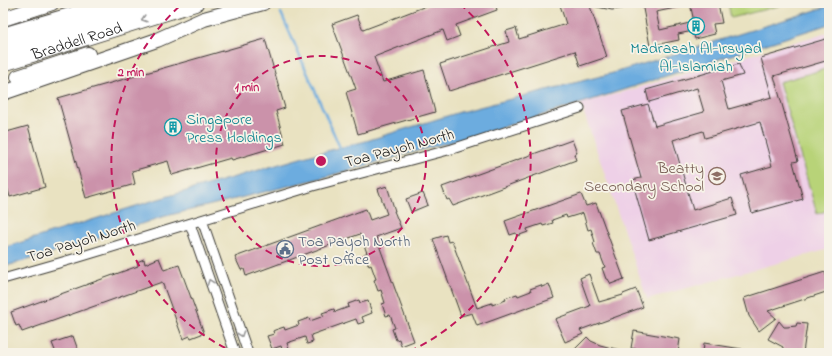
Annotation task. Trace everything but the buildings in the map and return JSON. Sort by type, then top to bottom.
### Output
[{"type":"highway","points":[[3,35],[90,3]]},
{"type":"highway","name":"Braddell Road","points":[[3,35],[114,3]]},
{"type":"highway","points":[[3,50],[155,3]]},
{"type":"highway","name":"Braddell Road","points":[[3,62],[195,3]]},
{"type":"main road","points":[[3,19],[52,3]]},
{"type":"main road","name":"Braddell Road","points":[[3,93],[157,40],[204,19],[263,3]]},
{"type":"main road","points":[[3,83],[153,32],[204,19]]},
{"type":"street","name":"Toa Payoh North","points":[[3,279],[313,186],[452,149],[580,108]]},
{"type":"street","points":[[202,220],[248,353]]},
{"type":"street","points":[[190,224],[235,353]]},
{"type":"shaded area","name":"Beatty Secondary School","points":[[829,32],[829,249],[647,299],[581,104]]},
{"type":"green space","points":[[728,3],[791,3],[731,18]]},
{"type":"green space","points":[[829,68],[829,210],[817,214],[779,82]]},
{"type":"water","points":[[829,6],[829,24],[585,102],[460,140],[321,178],[162,217],[82,244],[3,267],[3,248],[155,200],[311,155],[366,141],[460,112],[617,72]]},
{"type":"waterway","points":[[281,13],[341,150]]},
{"type":"place","name":"Madrasah Al-Irsyad Al-Islamiah","points":[[696,26]]},
{"type":"place","name":"Singapore Press Holdings","points":[[173,127]]},
{"type":"place","name":"Beatty Secondary School","points":[[717,176]]},
{"type":"place","name":"Toa Payoh North Post Office","points":[[285,249]]}]
